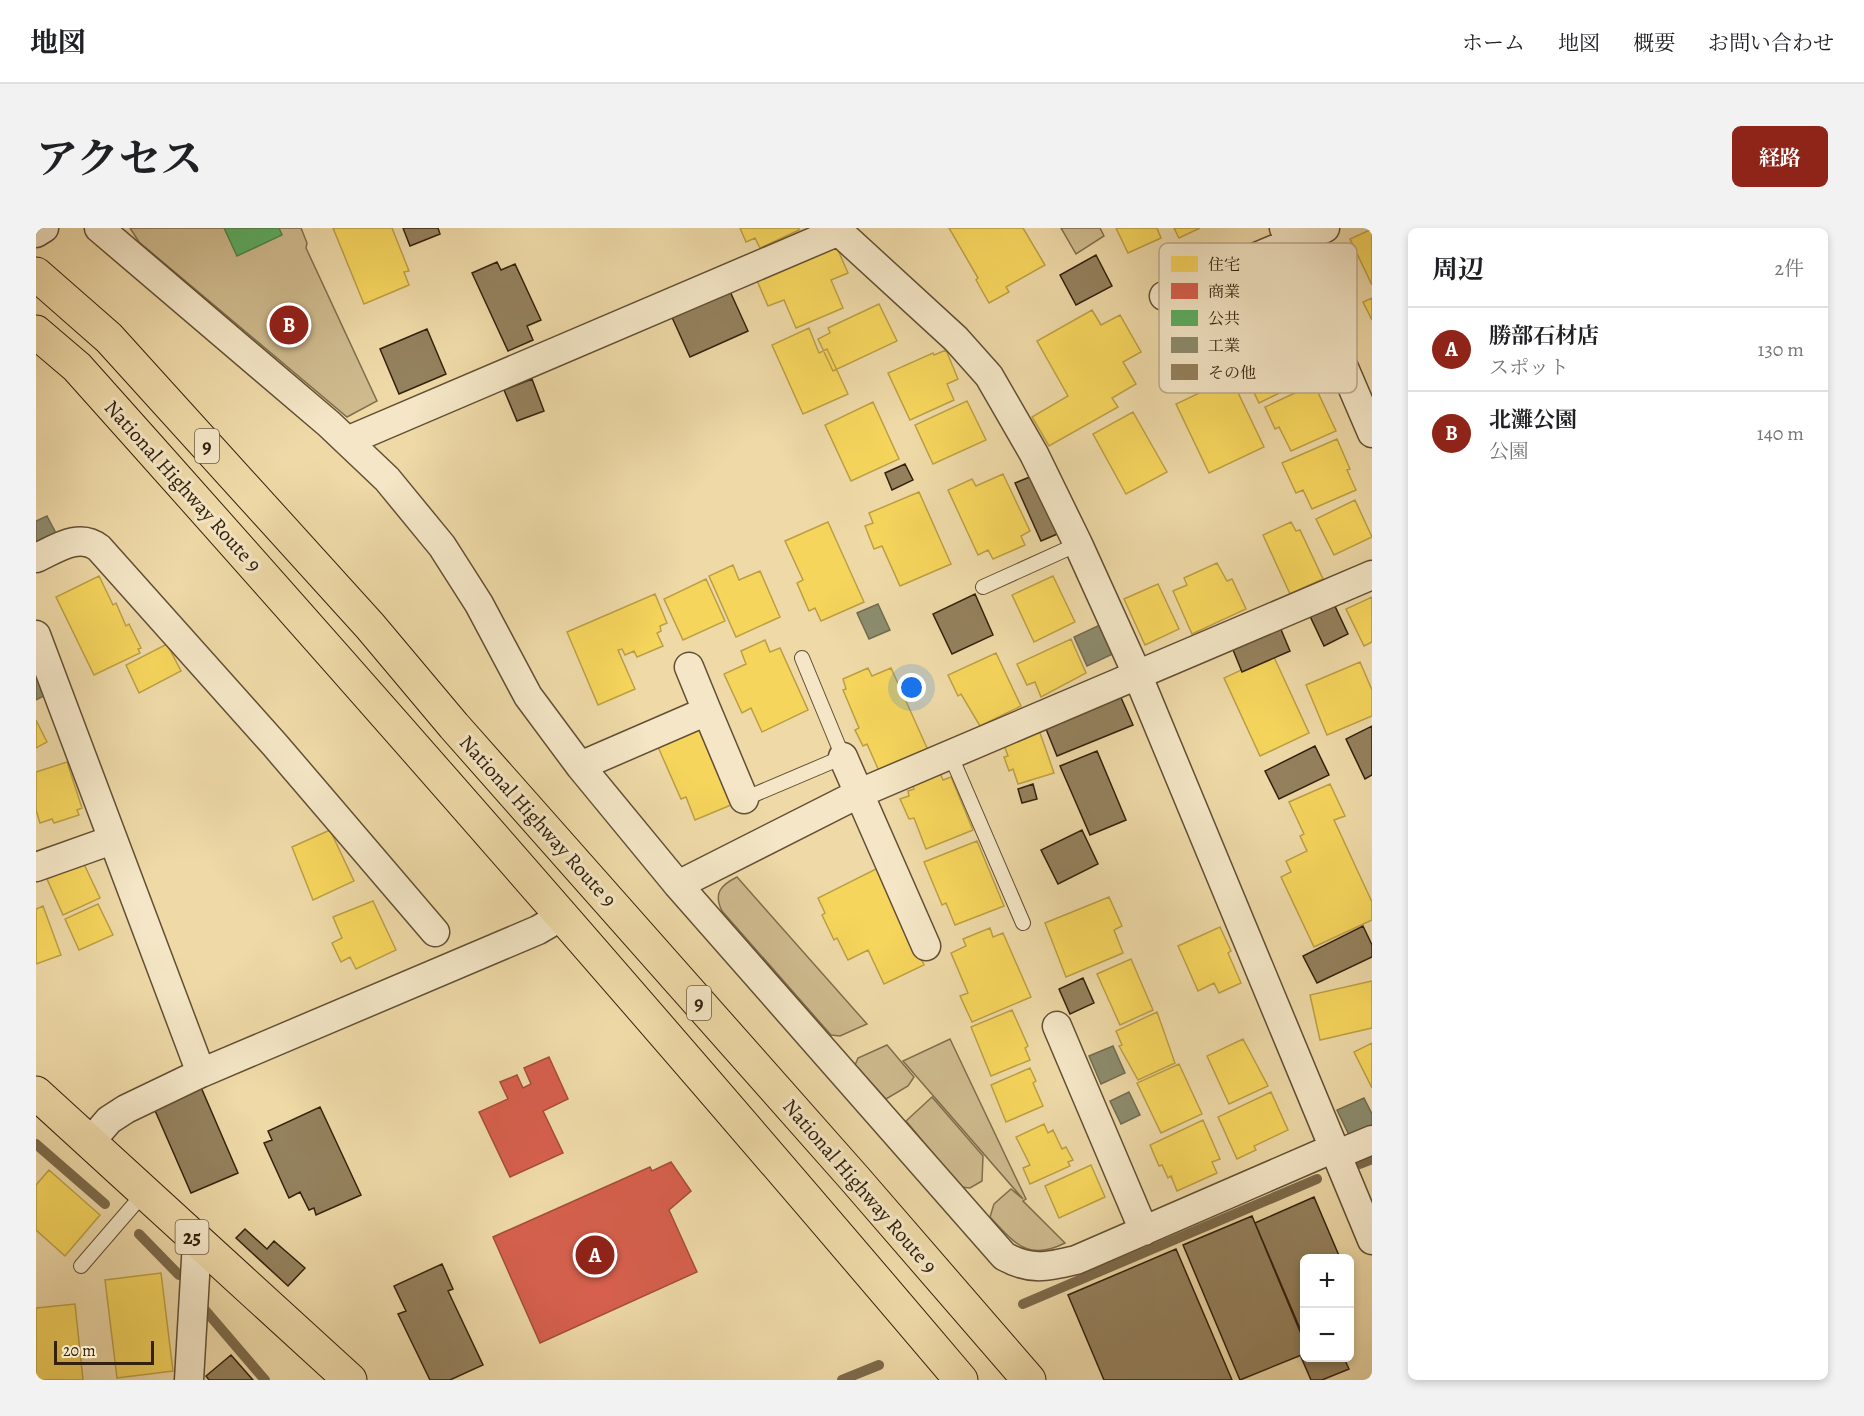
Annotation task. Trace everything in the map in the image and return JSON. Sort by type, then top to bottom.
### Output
[{"type":"main road","name":"National Highway Route 9","points":[[36,274],[109,338],[370,626],[453,726],[855,1179],[1029,1380]]},
{"type":"main road","name":"National Highway Route 9","points":[[36,332],[77,367],[332,652],[761,1145],[961,1380]]},
{"type":"main road","name":"25","points":[[36,1093],[350,1380]]},
{"type":"street","points":[[36,233],[44,228]]},
{"type":"street","points":[[99,228],[347,441],[387,479],[442,546],[479,604],[528,696],[580,766],[678,885],[1004,1256],[1020,1265],[1048,1267],[1076,1260],[1335,1152],[1372,1140]]},
{"type":"street","points":[[1271,243],[1287,235],[1325,228]]},
{"type":"street","points":[[347,441],[837,230],[956,339],[989,376],[1034,454],[1137,674],[1372,1240]]},
{"type":"street","points":[[1357,381],[1366,400],[1372,434]]},
{"type":"street","points":[[36,558],[77,540],[93,543],[99,548],[275,745],[435,932]]},
{"type":"street","points":[[678,885],[861,793],[1372,575]]},
{"type":"street","points":[[36,635],[201,1073]]},
{"type":"street","points":[[689,667],[744,799]]},
{"type":"street","points":[[580,766],[707,711]]},
{"type":"street","points":[[843,757],[861,793],[926,946]]},
{"type":"street","points":[[36,867],[112,840]]},
{"type":"street","points":[[90,1142],[109,1120],[126,1109],[201,1073],[538,930],[562,916]]},
{"type":"street","points":[[1056,1026],[1144,1231]]},
{"type":"street","points":[[189,1380],[197,1242]]},
{"type":"lane","points":[[982,588],[1078,544]]},
{"type":"lane","points":[[744,799],[843,757],[802,658]]},
{"type":"lane","points":[[950,754],[1023,922]]},
{"type":"lane","points":[[81,1266],[144,1193]]},
{"type":"shaded area","points":[[130,228],[301,228],[307,243],[306,248],[377,401],[347,417],[139,242]]},
{"type":"shaded area","points":[[1061,228],[1100,228],[1104,236],[1076,254]]},
{"type":"shaded area","points":[[737,877],[867,1024],[840,1036],[831,1035],[722,911],[718,899],[720,890]]},
{"type":"shaded area","points":[[950,1039],[1026,1199],[1023,1201],[1065,1243],[1041,1251],[1031,1250],[1015,1242],[990,1217],[994,1204],[1011,1189],[1023,1199],[903,1061]]},
{"type":"shaded area","points":[[887,1045],[914,1077],[908,1086],[886,1099],[855,1065],[858,1058]]},
{"type":"shaded area","points":[[932,1097],[983,1156],[982,1181],[970,1188],[961,1187],[906,1121]]},
{"type":"building: 住宅","points":[[333,228],[392,228],[409,271],[404,272],[409,285],[364,304]]},
{"type":"building: 住宅","points":[[740,228],[799,228],[799,230],[760,248],[755,238],[746,242]]},
{"type":"building: 住宅","points":[[949,228],[1023,228],[1045,265],[1006,287],[1009,292],[989,303],[976,280],[978,278]]},
{"type":"building: 住宅","points":[[1116,228],[1157,228],[1161,238],[1128,253]]},
{"type":"building: 住宅","points":[[1174,228],[1200,228],[1179,238]]},
{"type":"building: 住宅","points":[[1372,229],[1372,285],[1357,254],[1357,243],[1352,243],[1350,239]]},
{"type":"building: 住宅","points":[[835,243],[848,273],[831,280],[843,308],[796,328],[784,300],[768,306],[755,276]]},
{"type":"building: 住宅","points":[[1372,298],[1372,320],[1363,302]]},
{"type":"building: 住宅","points":[[879,304],[897,341],[833,371],[818,339],[830,333],[828,328]]},
{"type":"building: 住宅","points":[[1092,310],[1101,325],[1120,315],[1141,352],[1123,362],[1136,384],[1112,398],[1118,407],[1049,446],[1032,417],[1068,396],[1037,341]]},
{"type":"building: 住宅","points":[[809,328],[819,353],[827,349],[848,394],[803,414],[772,345]]},
{"type":"building: 住宅","points":[[946,350],[958,379],[947,384],[954,400],[910,420],[888,373],[933,353],[934,355]]},
{"type":"building: 住宅","points":[[1199,393],[1238,393],[1264,447],[1209,473],[1176,404]]},
{"type":"building: 住宅","points":[[1254,393],[1279,393],[1259,403]]},
{"type":"building: 住宅","points":[[1295,393],[1318,393],[1336,431],[1291,451],[1279,427],[1275,429],[1265,407]]},
{"type":"building: 住宅","points":[[967,401],[986,440],[933,464],[915,425]]},
{"type":"building: 住宅","points":[[873,402],[899,459],[851,481],[825,425]]},
{"type":"building: 住宅","points":[[1133,412],[1167,472],[1126,494],[1093,434]]},
{"type":"building: 住宅","points":[[1337,439],[1356,490],[1312,509],[1303,490],[1296,493],[1282,463]]},
{"type":"building: 住宅","points":[[1003,474],[1030,531],[1021,536],[1025,545],[993,559],[988,550],[978,555],[948,490],[972,479],[976,486]]},
{"type":"building: 住宅","points":[[919,492],[951,564],[900,586],[882,546],[874,549],[865,526],[873,523],[869,513]]},
{"type":"building: 住宅","points":[[1355,500],[1372,537],[1334,555],[1316,519]]},
{"type":"building: 住宅","points":[[828,522],[864,602],[821,621],[815,608],[809,611],[797,583],[803,580],[785,541]]},
{"type":"building: 住宅","points":[[1291,522],[1296,531],[1300,530],[1323,579],[1290,594],[1263,535]]},
{"type":"building: 住宅","points":[[1217,563],[1227,581],[1232,579],[1246,609],[1192,634],[1173,591],[1187,585],[1184,578]]},
{"type":"building: 住宅","points":[[733,565],[739,580],[760,571],[780,617],[736,637],[709,576]]},
{"type":"building: 住宅","points":[[99,576],[113,605],[116,603],[126,626],[129,624],[141,648],[138,649],[140,653],[94,675],[56,597]]},
{"type":"building: 住宅","points":[[1053,576],[1075,622],[1034,642],[1012,595]]},
{"type":"building: 住宅","points":[[706,579],[725,621],[683,640],[664,599]]},
{"type":"building: 住宅","points":[[1158,584],[1179,629],[1145,645],[1124,599]]},
{"type":"building: 住宅","points":[[655,594],[667,623],[660,626],[661,631],[657,633],[663,646],[637,657],[634,651],[625,655],[622,649],[618,650],[635,689],[598,705],[567,632]]},
{"type":"building: 住宅","points":[[1372,597],[1372,642],[1364,646],[1346,609]]},
{"type":"building: 住宅","points":[[1071,639],[1086,673],[1041,697],[1035,682],[1027,685],[1017,664]]},
{"type":"building: 住宅","points":[[765,640],[770,652],[780,648],[808,710],[762,732],[751,708],[742,713],[724,674],[746,664],[741,651]]},
{"type":"building: 住宅","points":[[167,644],[181,671],[139,693],[126,665]]},
{"type":"building: 住宅","points":[[996,653],[1021,706],[980,726],[961,694],[958,696],[948,675]]},
{"type":"building: 住宅","points":[[1273,655],[1309,733],[1260,756],[1224,678]]},
{"type":"building: 住宅","points":[[1360,662],[1372,690],[1372,716],[1327,735],[1306,685]]},
{"type":"building: 住宅","points":[[868,668],[872,676],[891,668],[928,750],[879,771],[867,744],[863,746],[855,730],[859,728],[843,690],[846,689],[843,679]]},
{"type":"building: 住宅","points":[[36,720],[47,742],[36,748]]},
{"type":"building: 住宅","points":[[699,730],[731,805],[695,820],[686,797],[681,799],[658,747]]},
{"type":"building: 住宅","points":[[1039,730],[1054,773],[1018,784],[1013,769],[1009,771],[1004,757],[1008,756],[1003,742]]},
{"type":"building: 住宅","points":[[67,762],[82,808],[77,810],[79,815],[54,823],[52,819],[40,823],[36,810],[36,772]]},
{"type":"building: 住宅","points":[[940,773],[943,780],[951,777],[973,830],[926,849],[914,818],[909,819],[900,799],[909,796],[908,791],[914,789],[911,782]]},
{"type":"building: 住宅","points":[[1330,784],[1345,816],[1334,820],[1372,902],[1372,920],[1314,947],[1281,877],[1291,872],[1286,861],[1307,851],[1300,836],[1304,834],[1289,802]]},
{"type":"building: 住宅","points":[[330,830],[354,881],[313,900],[292,847]]},
{"type":"building: 住宅","points":[[977,841],[1004,906],[955,925],[946,903],[942,905],[924,862]]},
{"type":"building: 住宅","points":[[83,862],[100,898],[63,915],[47,879]]},
{"type":"building: 住宅","points":[[878,868],[924,965],[884,984],[868,950],[848,960],[837,938],[834,940],[822,915],[825,913],[818,898]]},
{"type":"building: 住宅","points":[[1109,897],[1122,926],[1114,930],[1123,953],[1066,977],[1045,923]]},
{"type":"building: 住宅","points":[[373,901],[396,950],[356,969],[350,957],[341,962],[332,943],[342,938],[333,917]]},
{"type":"building: 住宅","points":[[98,904],[113,935],[79,950],[65,919]]},
{"type":"building: 住宅","points":[[43,906],[61,955],[36,964],[36,909]]},
{"type":"building: 住宅","points":[[1220,927],[1231,951],[1228,953],[1241,983],[1219,993],[1214,983],[1198,991],[1178,946]]},
{"type":"building: 住宅","points":[[990,928],[993,937],[1003,933],[1031,997],[972,1022],[960,996],[968,993],[951,953],[966,946],[963,939]]},
{"type":"building: 住宅","points":[[1131,959],[1153,1010],[1120,1025],[1097,974]]},
{"type":"building: 住宅","points":[[1372,981],[1372,1028],[1320,1040],[1310,995]]},
{"type":"building: 住宅","points":[[1012,1010],[1028,1046],[1025,1048],[1030,1060],[991,1076],[971,1027]]},
{"type":"building: 住宅","points":[[1157,1012],[1175,1063],[1138,1080],[1119,1046],[1122,1045],[1116,1031]]},
{"type":"building: 住宅","points":[[1243,1039],[1268,1086],[1229,1104],[1207,1056]]},
{"type":"building: 住宅","points":[[1372,1043],[1372,1088],[1354,1052]]},
{"type":"building: 住宅","points":[[1179,1064],[1202,1114],[1161,1133],[1137,1083]]},
{"type":"building: 住宅","points":[[1030,1068],[1036,1081],[1033,1083],[1043,1106],[1006,1122],[991,1085]]},
{"type":"building: 住宅","points":[[1271,1092],[1288,1130],[1254,1146],[1256,1150],[1237,1159],[1218,1117]]},
{"type":"building: 住宅","points":[[1203,1120],[1220,1159],[1212,1162],[1217,1173],[1177,1191],[1171,1176],[1168,1178],[1162,1165],[1159,1166],[1150,1145]]},
{"type":"building: 住宅","points":[[1044,1124],[1048,1133],[1053,1130],[1062,1149],[1066,1147],[1073,1160],[1068,1162],[1070,1166],[1030,1184],[1023,1168],[1030,1165],[1016,1137]]},
{"type":"building: 住宅","points":[[1091,1165],[1105,1197],[1059,1218],[1045,1186]]},
{"type":"building: 住宅","points":[[49,1170],[100,1215],[65,1256],[36,1230],[36,1185]]},
{"type":"building: 住宅","points":[[161,1273],[173,1371],[117,1378],[105,1280]]},
{"type":"building: 住宅","points":[[75,1304],[83,1380],[36,1380],[36,1308]]},
{"type":"building: 商業","points":[[549,1057],[568,1099],[543,1111],[563,1153],[510,1177],[479,1112],[508,1099],[500,1082],[517,1075],[523,1088],[531,1084],[524,1068]]},
{"type":"building: 商業","points":[[671,1162],[691,1191],[669,1210],[697,1272],[540,1343],[493,1237],[650,1167],[652,1171]]},
{"type":"building: 公共","points":[[224,228],[279,228],[282,235],[237,256]]},
{"type":"building: 工業","points":[[47,516],[58,537],[36,549],[36,521]]},
{"type":"building: 工業","points":[[878,604],[890,630],[869,639],[857,613]]},
{"type":"building: 工業","points":[[1102,624],[1115,653],[1087,666],[1074,637]]},
{"type":"building: 工業","points":[[40,677],[48,694],[36,700],[36,679]]},
{"type":"building: 工業","points":[[1113,1046],[1125,1073],[1101,1084],[1089,1056]]},
{"type":"building: 工業","points":[[1129,1092],[1140,1115],[1121,1124],[1110,1101]]},
{"type":"building: 工業","points":[[1364,1098],[1372,1114],[1372,1127],[1350,1137],[1337,1110]]},
{"type":"building: その他","points":[[403,228],[438,228],[440,234],[410,246]]},
{"type":"building: その他","points":[[1096,255],[1112,286],[1076,305],[1060,275]]},
{"type":"building: その他","points":[[497,262],[501,270],[515,264],[541,320],[527,326],[533,340],[508,351],[472,273]]},
{"type":"building: その他","points":[[728,287],[748,331],[690,357],[670,313]]},
{"type":"building: その他","points":[[427,329],[446,374],[399,394],[380,349]]},
{"type":"building: その他","points":[[532,379],[544,411],[517,421],[504,390]]},
{"type":"building: その他","points":[[905,464],[913,480],[892,490],[885,473]]},
{"type":"building: その他","points":[[1037,474],[1062,532],[1041,541],[1015,483]]},
{"type":"building: その他","points":[[975,594],[993,635],[952,654],[933,614]]},
{"type":"building: その他","points":[[1333,602],[1348,634],[1324,646],[1309,614]]},
{"type":"building: その他","points":[[1277,620],[1290,651],[1242,672],[1229,640]]},
{"type":"building: その他","points":[[1119,693],[1133,725],[1057,756],[1044,724]]},
{"type":"building: その他","points":[[1372,726],[1372,775],[1365,779],[1346,739]]},
{"type":"building: その他","points":[[1315,746],[1329,775],[1279,799],[1265,771]]},
{"type":"building: その他","points":[[1097,751],[1126,820],[1090,835],[1060,766]]},
{"type":"building: その他","points":[[1033,784],[1037,799],[1022,803],[1018,789]]},
{"type":"building: その他","points":[[1082,830],[1098,864],[1058,884],[1041,850]]},
{"type":"building: その他","points":[[1363,926],[1372,945],[1372,957],[1317,983],[1303,956]]},
{"type":"building: その他","points":[[1083,978],[1094,1003],[1070,1014],[1059,989]]},
{"type":"building: その他","points":[[200,1085],[238,1173],[191,1193],[153,1106]]},
{"type":"building: その他","points":[[320,1107],[361,1195],[316,1215],[314,1208],[309,1210],[300,1192],[289,1198],[264,1143],[272,1140],[268,1131]]},
{"type":"building: その他","points":[[1314,1197],[1338,1254],[1300,1254],[1300,1329],[1255,1223]]},
{"type":"building: その他","points":[[1252,1216],[1300,1331],[1300,1356],[1240,1380],[1183,1245]]},
{"type":"building: その他","points":[[245,1229],[267,1249],[274,1241],[305,1268],[288,1286],[236,1238]]},
{"type":"building: その他","points":[[1176,1249],[1232,1380],[1104,1380],[1068,1295]]},
{"type":"building: その他","points":[[442,1264],[453,1289],[448,1291],[483,1365],[450,1380],[430,1380],[398,1314],[406,1311],[394,1286]]},
{"type":"building: その他","points":[[231,1355],[253,1380],[209,1380],[206,1376]]},
{"type":"building: その他","points":[[1303,1362],[1346,1362],[1349,1369],[1322,1380],[1311,1380]]},
{"type":"waterway","points":[[36,1144],[105,1204]]},
{"type":"waterway","points":[[1360,1164],[1372,1159]]},
{"type":"waterway","points":[[1023,1304],[1317,1179]]},
{"type":"waterway","points":[[139,1234],[179,1275]]},
{"type":"waterway","points":[[205,1310],[265,1380]]},
{"type":"waterway","points":[[842,1380],[879,1365]]},
{"type":"place","name":"北灘公園","points":[[289,325]]},
{"type":"place","name":"勝部石材店","points":[[595,1255]]}]
